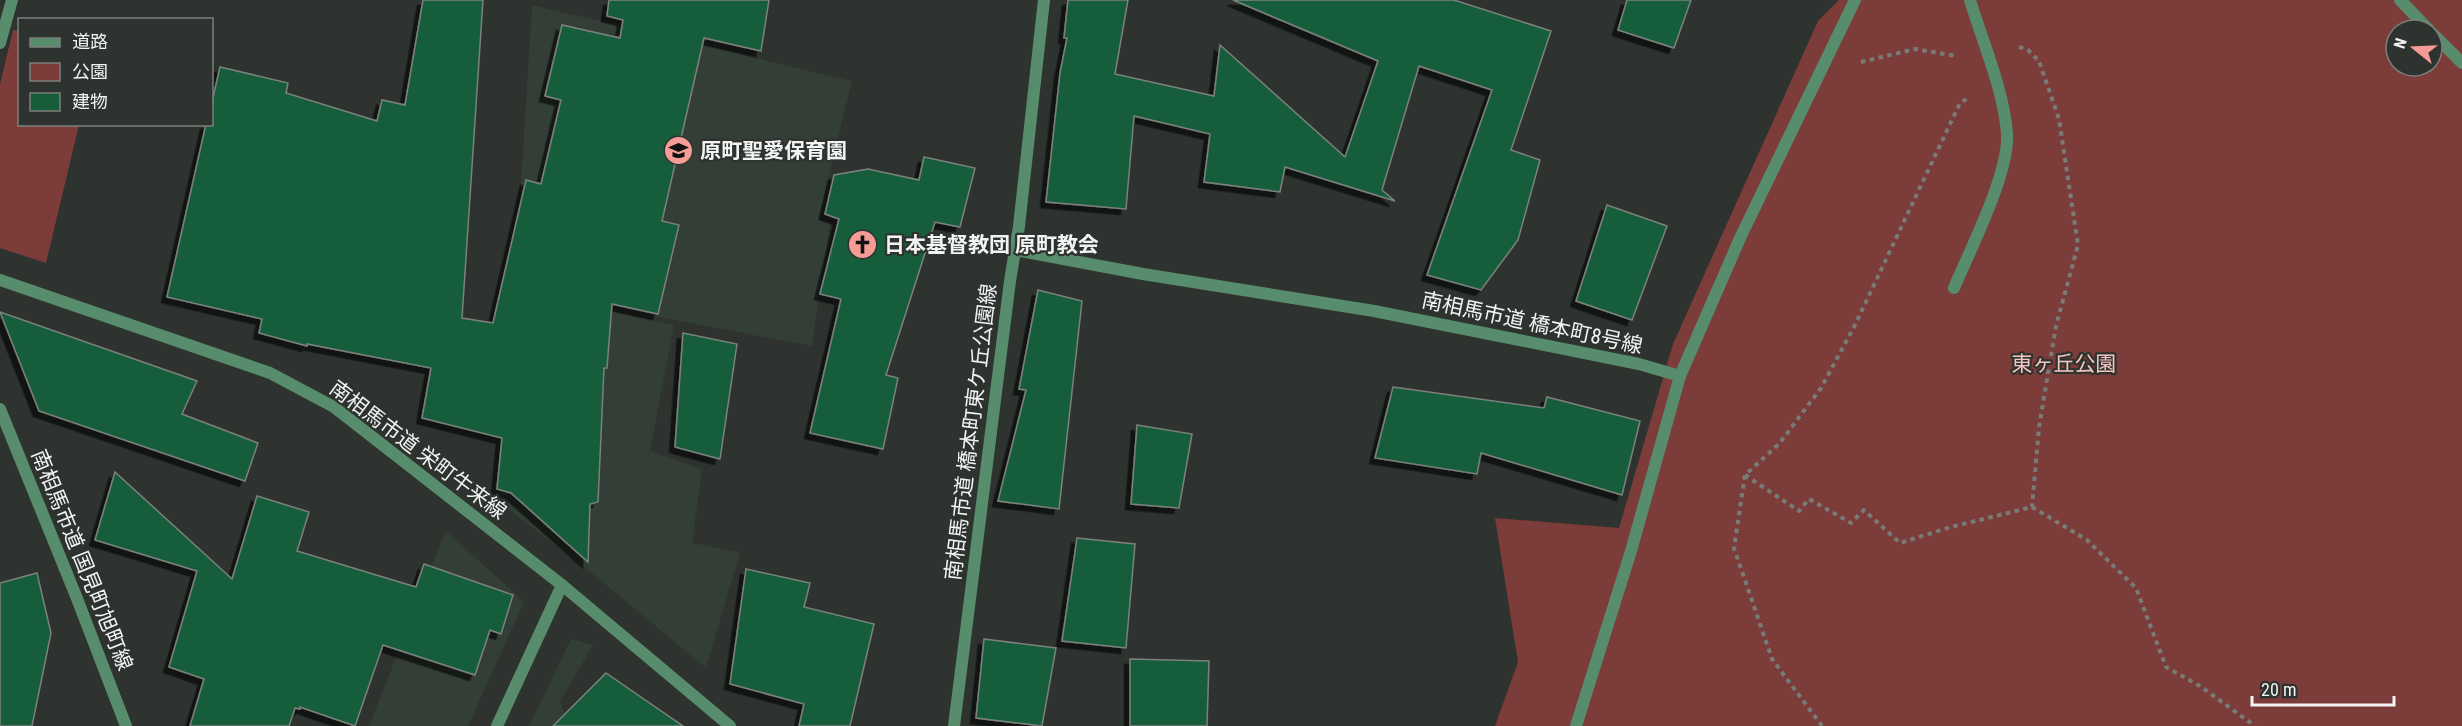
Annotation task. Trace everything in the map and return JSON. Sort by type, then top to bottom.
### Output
[{"type":"street","points":[[0,43],[12,0]]},
{"type":"street","name":"南相馬市道 橋本町東ケ丘公園線","points":[[954,726],[1015,250],[1044,0]]},
{"type":"street","points":[[1576,726],[1631,550],[1680,376],[1737,247],[1855,0]]},
{"type":"street","points":[[1954,288],[2001,174],[2007,135],[2001,99],[1970,0]]},
{"type":"street","points":[[2400,0],[2418,18]]},
{"type":"street","points":[[2444,44],[2462,63]]},
{"type":"street","name":"南相馬市道 橋本町8号線","points":[[1015,250],[1143,274],[1374,311],[1639,364],[1680,376]]},
{"type":"street","name":"南相馬市道 栄町牛来線","points":[[0,280],[270,373],[334,407],[562,585],[730,726]]},
{"type":"street","name":"南相馬市道 国見町旭町線","points":[[0,409],[126,726]]},
{"type":"street","points":[[497,726],[562,585]]},
{"type":"path","points":[[1822,66],[1875,60],[1915,49],[1955,57],[2011,44],[2026,49],[2039,61],[2059,119],[2078,245],[2056,326],[2044,393],[2032,507]]},
{"type":"path","points":[[1822,726],[1772,658],[1734,548],[1745,475],[1779,444],[1821,388],[1854,327],[1960,103],[1996,82]]},
{"type":"path","points":[[1745,475],[1799,511],[1809,499],[1851,523],[1864,510],[1900,543],[1951,527],[2032,507],[2087,540],[2136,588],[2166,667],[2200,686],[2255,726]]},
{"type":"shaded area","name":"原町聖愛保育園","points":[[532,5],[852,81],[818,220],[830,223],[812,346],[674,320],[515,282]]},
{"type":"shaded area","points":[[544,297],[674,325],[650,451],[702,469],[692,543],[740,552],[706,668],[594,575],[490,495],[523,421]]},
{"type":"shaded area","points":[[446,531],[524,602],[468,726],[369,726]]},
{"type":"shaded area","points":[[571,639],[593,645],[560,701],[569,726],[529,726]]},
{"type":"green space","name":"東ヶ丘公園","points":[[1839,0],[2462,0],[2462,726],[1495,726],[1518,662],[1495,518],[1619,528],[1673,344],[1818,21]]},
{"type":"green space","points":[[13,30],[18,31],[18,126],[79,126],[46,263],[0,248],[0,84]]},
{"type":"building","points":[[423,0],[483,0],[462,318],[493,323],[526,180],[541,184],[561,100],[545,96],[562,25],[620,38],[623,20],[607,16],[609,0],[769,0],[761,51],[704,38],[662,221],[679,225],[658,314],[612,304],[607,368],[604,368],[598,502],[590,504],[588,562],[511,493],[497,489],[502,438],[422,418],[431,368],[307,344],[307,346],[259,333],[262,319],[167,297],[206,126],[213,126],[213,98],[220,67],[288,83],[286,93],[377,121],[382,100],[405,105]]},
{"type":"building","points":[[1068,0],[1128,0],[1115,74],[1214,96],[1220,45],[1345,157],[1378,61],[1233,0],[1454,0],[1551,31],[1511,150],[1540,160],[1518,240],[1481,290],[1427,275],[1492,90],[1419,66],[1382,190],[1395,201],[1285,167],[1280,192],[1204,182],[1210,134],[1134,116],[1126,209],[1046,202],[1060,73],[1067,38],[1064,38]]},
{"type":"building","points":[[1627,0],[1691,0],[1674,48],[1618,30]]},
{"type":"building","points":[[924,157],[975,168],[960,227],[935,222],[886,375],[898,378],[883,449],[810,433],[841,299],[820,294],[839,219],[825,214],[834,175],[868,169],[919,180]]},
{"type":"building","points":[[1607,205],[1667,226],[1632,320],[1576,301]]},
{"type":"building","points":[[1038,290],[1082,301],[1059,509],[998,501],[1026,390],[1019,389]]},
{"type":"building","points":[[0,312],[197,381],[182,414],[258,443],[245,481],[39,411]]},
{"type":"building","points":[[683,333],[737,344],[720,459],[675,447]]},
{"type":"building","points":[[1393,387],[1544,408],[1547,397],[1640,421],[1622,495],[1481,453],[1477,474],[1375,458]]},
{"type":"building","points":[[1137,425],[1192,434],[1179,508],[1131,504]]},
{"type":"building","points":[[115,472],[232,579],[257,496],[309,512],[297,551],[416,587],[424,564],[513,595],[501,634],[490,630],[475,675],[383,645],[355,726],[300,707],[300,709],[295,708],[289,726],[190,726],[204,679],[169,667],[197,571],[95,540]]},
{"type":"building","points":[[1077,538],[1135,544],[1126,648],[1062,641]]},
{"type":"building","points":[[746,569],[810,583],[804,607],[874,624],[850,726],[799,726],[804,704],[730,684]]},
{"type":"building","points":[[37,573],[51,633],[32,726],[0,726],[0,583]]},
{"type":"building","points":[[984,639],[1056,648],[1042,726],[976,718]]},
{"type":"building","points":[[1130,659],[1209,661],[1207,726],[1130,726]]},
{"type":"building","points":[[606,673],[683,726],[553,726]]},
{"type":"place","name":"原町聖愛保育園","points":[[679,151]]},
{"type":"place","name":"日本基督教団 原町教会","points":[[863,245]]}]
